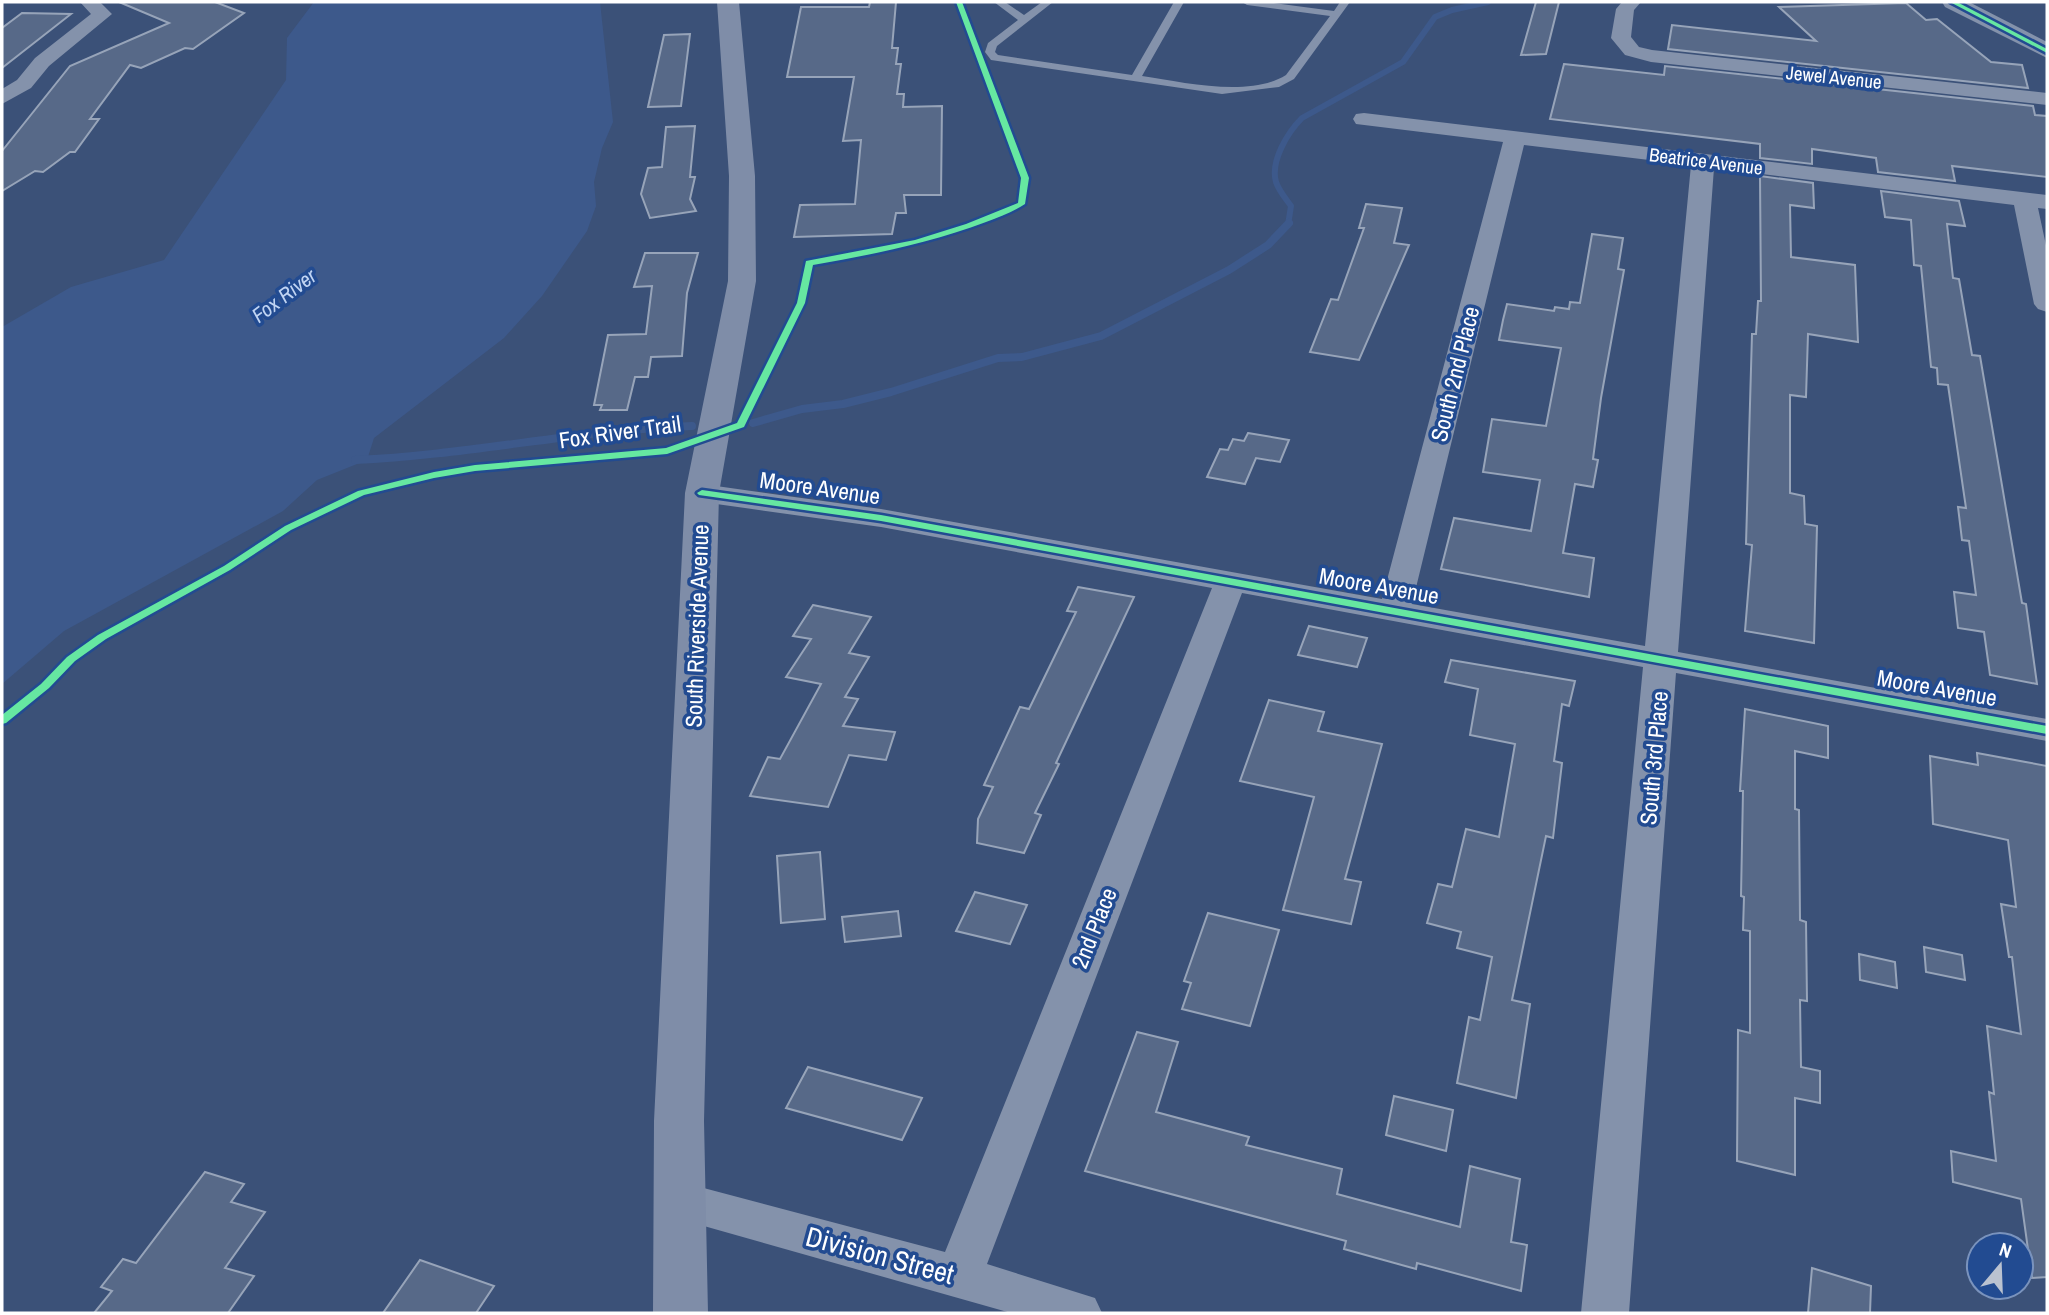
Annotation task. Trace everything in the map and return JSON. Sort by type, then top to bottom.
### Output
[{"type":"main road","name":"South Riverside Avenue","points":[[680,1313],[680,1085],[702,493],[742,281],[742,176],[728,2]]},
{"type":"street","points":[[2,98],[24,84],[42,62],[102,14],[89,2]]},
{"type":"street","name":"Jewel Avenue","points":[[1632,2],[1625,9],[1621,38],[1624,45],[1651,56],[2047,99]]},
{"type":"street","points":[[1953,2],[2047,51]]},
{"type":"street","name":"Beatrice Avenue","points":[[1364,119],[2036,200]]},
{"type":"street","name":"South 2nd Place","points":[[1395,610],[1515,138]]},
{"type":"street","name":"South 3rd Place","points":[[1605,1313],[1703,161]]},
{"type":"street","points":[[2036,200],[2047,303]]},
{"type":"street","name":"Moore Avenue","points":[[702,493],[881,518],[2047,730]]},
{"type":"street","name":"2nd Place","points":[[959,1276],[1231,581]]},
{"type":"street","name":"Division Street","points":[[681,1200],[959,1276],[1078,1313]]},
{"type":"lane","points":[[999,2],[1026,21]]},
{"type":"lane","points":[[1048,2],[992,45],[990,52],[995,58],[1222,92],[1279,84],[1290,77],[1345,2]]},
{"type":"lane","points":[[1134,80],[1179,2]]},
{"type":"lane","points":[[1247,2],[1337,14]]},
{"type":"water","name":"Fox River","points":[[314,2],[600,2],[613,122],[602,148],[594,182],[596,206],[587,231],[542,296],[504,338],[374,438],[367,460],[317,480],[283,511],[64,631],[2,684],[2,327],[71,287],[164,260],[286,80],[287,38]]},
{"type":"building","points":[[119,2],[215,2],[244,13],[193,49],[185,48],[141,68],[130,65],[90,119],[99,119],[75,152],[70,152],[43,172],[35,171],[2,191],[2,151],[70,66],[169,23]]},
{"type":"building","points":[[870,2],[896,2],[892,48],[898,48],[896,64],[901,64],[897,94],[904,94],[903,107],[942,106],[941,195],[904,195],[906,213],[896,213],[892,234],[794,237],[800,205],[855,204],[861,140],[843,141],[854,77],[787,77],[801,7],[869,7]]},
{"type":"building","points":[[1536,2],[1559,2],[1546,54],[1521,55]]},
{"type":"building","points":[[1906,3],[1926,20],[1937,19],[1991,62],[2022,65],[2028,88],[1668,49],[1672,25],[1816,41],[1779,7]]},
{"type":"building","points":[[22,13],[71,14],[2,68],[2,28]]},
{"type":"building","points":[[690,34],[681,106],[648,107],[664,35]]},
{"type":"building","points":[[1564,64],[1664,75],[1665,66],[2033,106],[2035,115],[2047,116],[2047,177],[1952,166],[1955,181],[1878,172],[1876,158],[1812,149],[1812,164],[1760,158],[1760,144],[1550,119]]},
{"type":"building","points":[[695,126],[690,177],[695,177],[690,199],[696,211],[650,218],[641,194],[648,168],[662,167],[666,127]]},
{"type":"building","points":[[1760,176],[1813,183],[1814,208],[1790,205],[1791,257],[1855,265],[1858,342],[1808,334],[1806,397],[1790,395],[1790,493],[1804,496],[1805,524],[1817,526],[1814,643],[1745,631],[1752,545],[1746,544],[1752,334],[1756,334],[1758,301],[1761,301]]},
{"type":"building","points":[[1881,191],[1959,201],[1965,226],[1947,224],[1953,278],[1959,279],[1972,355],[1980,356],[2022,603],[2026,604],[2037,684],[1990,675],[1984,632],[1958,628],[1954,592],[1976,595],[1969,541],[1962,540],[1958,507],[1966,508],[1948,385],[1938,384],[1937,368],[1931,367],[1921,266],[1914,265],[1911,220],[1885,217]]},
{"type":"building","points":[[1366,204],[1402,208],[1394,243],[1409,245],[1359,360],[1310,352],[1331,299],[1338,300],[1364,228],[1359,228]]},
{"type":"building","points":[[1592,234],[1623,238],[1618,269],[1624,270],[1601,398],[1593,459],[1598,460],[1593,487],[1575,484],[1563,553],[1594,558],[1589,597],[1441,569],[1454,518],[1531,531],[1540,480],[1483,472],[1492,419],[1546,426],[1561,348],[1499,340],[1503,320],[1507,304],[1554,311],[1555,307],[1569,309],[1570,302],[1580,303]]},
{"type":"building","points":[[645,253],[698,253],[687,293],[682,356],[651,357],[648,377],[635,377],[627,410],[600,410],[602,405],[594,405],[608,335],[646,334],[652,286],[634,287]]},
{"type":"building","points":[[1248,433],[1289,440],[1280,462],[1256,458],[1245,484],[1207,477],[1220,449],[1228,450],[1233,439],[1244,441]]},
{"type":"building","points":[[1078,587],[1134,597],[1056,763],[1059,764],[1035,813],[1041,815],[1024,853],[977,843],[978,819],[993,787],[984,785],[1020,707],[1029,709],[1076,612],[1067,611]]},
{"type":"building","points":[[813,605],[871,617],[849,653],[869,657],[845,697],[858,699],[843,726],[895,732],[886,760],[849,755],[828,807],[750,796],[768,757],[780,759],[821,684],[786,677],[811,639],[793,636]]},
{"type":"building","points":[[1309,626],[1367,638],[1357,667],[1298,655]]},
{"type":"building","points":[[1451,660],[1575,681],[1569,706],[1562,704],[1554,761],[1562,763],[1553,838],[1546,836],[1512,1000],[1530,1004],[1516,1098],[1457,1083],[1469,1017],[1480,1020],[1492,957],[1457,948],[1461,932],[1427,923],[1438,884],[1452,887],[1466,829],[1499,837],[1515,744],[1470,735],[1478,689],[1445,682]]},
{"type":"building","points":[[1269,700],[1324,712],[1318,731],[1382,744],[1345,879],[1361,882],[1351,924],[1283,910],[1314,797],[1240,781]]},
{"type":"building","points":[[1745,709],[1828,726],[1828,758],[1795,751],[1795,809],[1799,810],[1800,920],[1806,922],[1807,1001],[1800,1000],[1801,1067],[1820,1071],[1820,1103],[1795,1098],[1795,1175],[1737,1161],[1738,1030],[1750,1033],[1750,931],[1743,930],[1744,897],[1741,896],[1743,791],[1740,791]]},
{"type":"building","points":[[1977,753],[2047,766],[2047,1277],[2035,1278],[2035,1231],[2025,1231],[2021,1199],[1953,1182],[1951,1151],[1996,1161],[1989,1092],[1994,1094],[1987,1026],[2021,1034],[2012,957],[2009,957],[2001,904],[2016,907],[2008,840],[1933,824],[1930,756],[1978,765]]},
{"type":"building","points":[[820,852],[825,919],[781,923],[777,856]]},
{"type":"building","points":[[975,892],[1027,905],[1010,944],[956,931]]},
{"type":"building","points":[[898,911],[901,936],[845,942],[842,917]]},
{"type":"building","points":[[1208,913],[1279,930],[1250,1026],[1182,1009],[1191,983],[1184,981]]},
{"type":"building","points":[[1924,947],[1962,955],[1965,980],[1926,972]]},
{"type":"building","points":[[1859,954],[1895,962],[1897,988],[1860,980]]},
{"type":"building","points":[[1137,1032],[1178,1042],[1156,1112],[1249,1137],[1246,1145],[1342,1169],[1337,1194],[1460,1227],[1470,1166],[1520,1179],[1511,1242],[1527,1245],[1521,1291],[1417,1263],[1416,1269],[1344,1249],[1346,1241],[1085,1171]]},
{"type":"building","points":[[808,1067],[922,1098],[902,1140],[786,1108]]},
{"type":"building","points":[[1394,1096],[1453,1110],[1446,1151],[1386,1135]]},
{"type":"building","points":[[205,1172],[244,1184],[231,1202],[265,1212],[225,1268],[254,1276],[228,1313],[94,1313],[112,1291],[101,1287],[123,1259],[136,1263]]},
{"type":"building","points":[[420,1260],[494,1286],[476,1313],[383,1313]]},
{"type":"building","points":[[1812,1268],[1871,1286],[1870,1313],[1808,1313]]},
{"type":"waterway","points":[[1288,224],[1291,206],[1276,182],[1276,165],[1286,139],[1302,118],[1403,62],[1435,17],[1452,10],[1488,2]]},
{"type":"waterway","points":[[753,423],[802,409],[843,404],[891,392],[998,358],[1022,357],[1101,336],[1229,270],[1268,245],[1288,224]]},
{"type":"waterway","points":[[355,460],[439,453],[608,432],[692,426]]},
{"type":"cycle path","name":"Fox River Trail","points":[[2,720],[45,686],[71,659],[102,637],[227,568],[288,528],[361,493],[475,468],[667,451],[741,425],[801,303],[809,263],[943,234],[1021,204],[1025,178],[959,2]]},
{"type":"cycle path","points":[[1953,2],[2047,51]]},
{"type":"cycle path","points":[[702,493],[881,518],[2047,730]]}]
